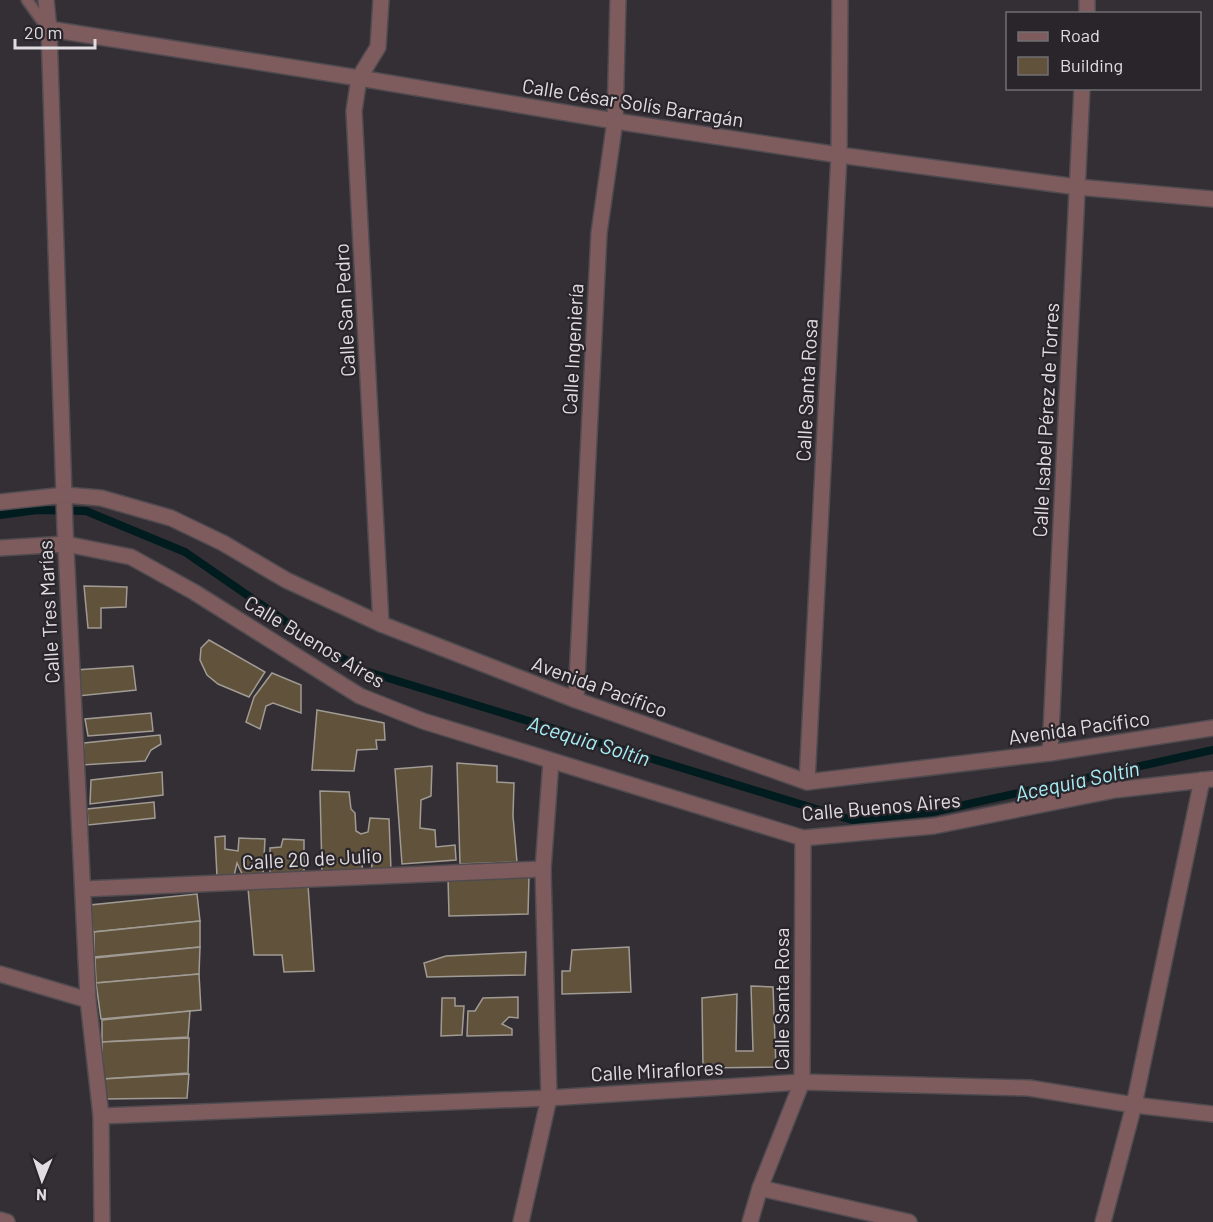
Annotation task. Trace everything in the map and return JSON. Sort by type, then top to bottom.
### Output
[{"type":"street","name":"Calle Tres Marías","points":[[46,0],[49,30],[65,528],[88,1000],[101,1116],[102,1222]]},
{"type":"street","name":"Calle San Pedro","points":[[381,0],[378,47],[359,78],[354,111],[381,624]]},
{"type":"street","name":"Calle Ingeniería","points":[[576,700],[599,233],[615,121],[618,0]]},
{"type":"street","name":"Calle Santa Rosa","points":[[807,782],[839,155],[840,0]]},
{"type":"street","name":"Calle César Solís Barragán","points":[[49,30],[839,155],[1077,187],[1213,199]]},
{"type":"street","name":"Calle Isabel Pérez de Torres","points":[[1050,753],[1082,90]]},
{"type":"street","name":"Avenida Pacífico","points":[[0,502],[101,498],[171,518],[223,543],[286,580],[381,624],[576,700],[807,782],[1050,753],[1213,728]]},
{"type":"street","name":"Calle Buenos Aires","points":[[0,548],[66,544],[131,557],[194,592],[360,696],[423,721],[803,838],[934,826],[1115,790],[1207,780]]},
{"type":"street","points":[[521,1222],[549,1098],[543,869],[551,760]]},
{"type":"street","points":[[1102,1222],[1134,1105],[1207,780]]},
{"type":"street","name":"Calle Santa Rosa","points":[[750,1222],[760,1188],[802,1082],[803,838]]},
{"type":"street","name":"Calle 20 de Julio","points":[[83,889],[543,869]]},
{"type":"street","points":[[0,974],[88,1000]]},
{"type":"street","name":"Calle Miraflores","points":[[101,1116],[549,1098],[802,1082],[1029,1088],[1134,1105],[1213,1114]]},
{"type":"street","points":[[760,1188],[909,1222]]},
{"type":"street","points":[[0,1220],[7,1222]]},
{"type":"lane","points":[[27,0],[49,30]]},
{"type":"building","points":[[84,586],[127,587],[126,607],[101,608],[101,628],[88,628]]},
{"type":"building","points":[[209,640],[265,672],[249,697],[218,684],[207,675],[200,660],[201,648]]},
{"type":"building","points":[[133,666],[136,690],[78,696],[75,670]]},
{"type":"building","points":[[272,673],[301,685],[301,713],[273,703],[266,706],[260,729],[246,722],[254,697]]},
{"type":"building","points":[[317,710],[384,723],[385,740],[376,740],[377,749],[357,750],[354,771],[312,770]]},
{"type":"building","points":[[151,713],[153,731],[88,736],[85,719]]},
{"type":"building","points":[[160,735],[161,744],[151,750],[145,761],[82,765],[84,743]]},
{"type":"building","points":[[457,763],[497,766],[497,782],[514,783],[513,816],[517,862],[460,864]]},
{"type":"building","points":[[432,766],[431,796],[421,800],[420,828],[435,830],[436,847],[455,845],[456,860],[402,864],[395,769]]},
{"type":"building","points":[[162,772],[163,795],[90,804],[91,780]]},
{"type":"building","points":[[320,791],[349,792],[351,809],[355,813],[356,831],[361,834],[368,832],[370,818],[389,819],[391,870],[372,871],[371,850],[363,849],[362,871],[322,872]]},
{"type":"building","points":[[154,802],[155,818],[88,825],[87,809]]},
{"type":"building","points":[[225,836],[225,849],[238,851],[239,838],[265,839],[263,876],[243,876],[237,863],[234,876],[217,876],[215,837]]},
{"type":"building","points":[[283,839],[304,840],[304,874],[270,876],[270,848],[281,847]]},
{"type":"building","points":[[529,876],[528,914],[449,916],[448,878]]},
{"type":"building","points":[[308,885],[314,971],[284,972],[282,955],[254,955],[248,888]]},
{"type":"building","points":[[197,894],[200,921],[93,932],[90,905]]},
{"type":"building","points":[[200,921],[200,947],[94,957],[94,932]]},
{"type":"building","points":[[200,947],[199,974],[96,983],[95,958]]},
{"type":"building","points":[[629,947],[631,992],[562,994],[562,971],[570,971],[572,950]]},
{"type":"building","points":[[526,952],[525,975],[427,977],[424,963],[446,956]]},
{"type":"building","points":[[199,974],[201,1010],[101,1019],[96,983]]},
{"type":"building","points":[[751,986],[773,987],[776,1067],[703,1068],[702,998],[737,994],[736,1051],[753,1051]]},
{"type":"building","points":[[518,997],[518,1018],[509,1017],[502,1024],[512,1029],[512,1035],[467,1036],[468,1011],[475,1011],[483,998]]},
{"type":"building","points":[[442,998],[455,998],[455,1006],[464,1006],[462,1035],[441,1036]]},
{"type":"building","points":[[190,1011],[188,1037],[102,1042],[102,1020]]},
{"type":"building","points":[[189,1038],[188,1073],[103,1079],[102,1042]]},
{"type":"building","points":[[189,1074],[187,1098],[103,1099],[103,1079]]},
{"type":"waterway","name":"Acequia Soltín","points":[[0,515],[37,510],[86,511],[185,552],[318,644],[365,671],[852,820],[932,812],[1213,750]]}]
